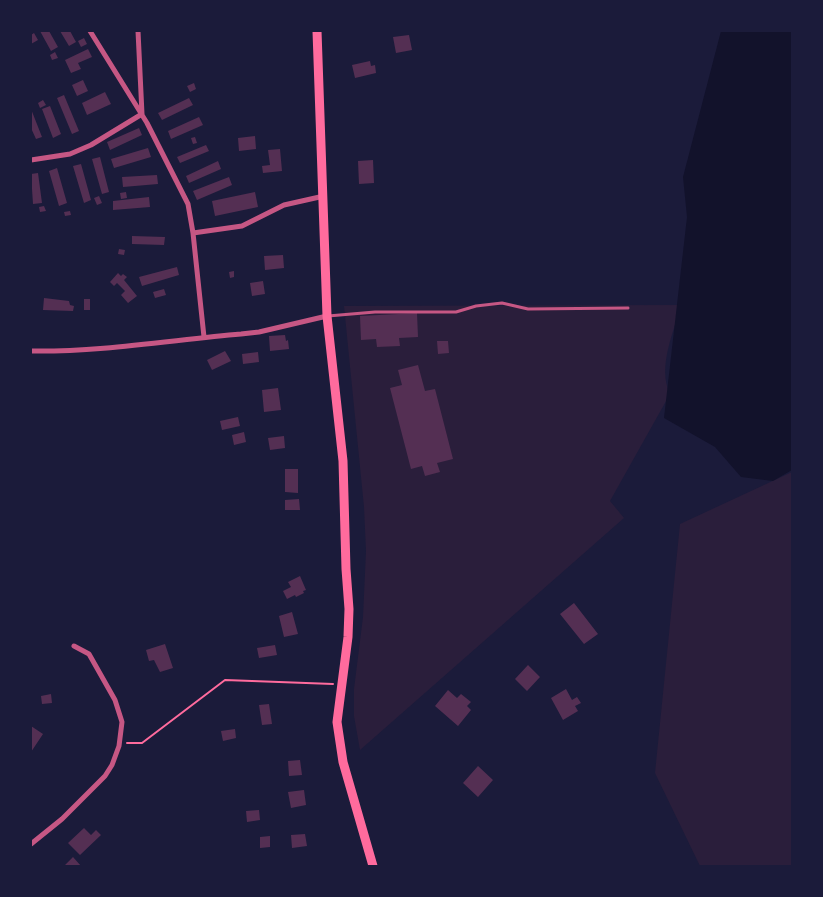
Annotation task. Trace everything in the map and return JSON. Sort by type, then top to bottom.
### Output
[{"type":"main road","points":[[318,31],[327,316],[343,461],[349,610],[348,637],[340,684],[337,722],[342,755],[373,866]]},
{"type":"street","points":[[90,31],[142,114],[188,204],[193,233],[204,337]]},
{"type":"street","points":[[138,31],[142,114]]},
{"type":"street","points":[[31,160],[70,154],[91,145],[142,114]]},
{"type":"street","points":[[193,233],[242,226],[284,205],[324,196]]},
{"type":"street","points":[[31,351],[76,350],[259,332],[327,316]]},
{"type":"street","points":[[31,844],[62,818],[106,776],[112,765],[119,742],[122,722],[115,700],[89,654],[74,646]]},
{"type":"lane","points":[[327,316],[375,312],[456,312],[476,306],[502,302],[528,309],[628,308]]},
{"type":"path","points":[[119,742],[142,743],[225,680],[340,684]]},
{"type":"shaded area","points":[[721,31],[792,31],[792,470],[773,481],[741,477],[715,447],[664,418],[687,217],[683,177]]},
{"type":"shaded area","points":[[681,305],[666,361],[666,384],[670,394],[610,501],[624,518],[360,750],[354,716],[354,689],[363,617],[366,551],[364,507],[344,306]]},
{"type":"shaded area","points":[[792,472],[792,866],[700,866],[655,773],[680,524]]},
{"type":"building","points":[[40,31],[49,31],[58,47],[51,51]]},
{"type":"building","points":[[60,31],[70,31],[76,42],[69,46]]},
{"type":"building","points":[[34,33],[38,40],[31,44],[31,35]]},
{"type":"building","points":[[409,35],[412,50],[396,53],[393,37]]},
{"type":"building","points":[[84,38],[87,44],[81,47],[78,41]]},
{"type":"building","points":[[88,49],[92,57],[78,63],[81,69],[71,73],[65,60]]},
{"type":"building","points":[[55,52],[58,58],[52,60],[50,55]]},
{"type":"building","points":[[370,61],[371,66],[375,65],[376,73],[355,78],[352,65]]},
{"type":"building","points":[[83,80],[88,91],[77,96],[72,85]]},
{"type":"building","points":[[194,83],[196,89],[190,92],[187,86]]},
{"type":"building","points":[[105,92],[111,104],[87,115],[82,103]]},
{"type":"building","points":[[64,95],[79,131],[72,134],[57,98]]},
{"type":"building","points":[[189,98],[193,105],[162,120],[158,113]]},
{"type":"building","points":[[43,100],[46,105],[40,108],[38,103]]},
{"type":"building","points":[[50,106],[61,134],[53,138],[42,109]]},
{"type":"building","points":[[31,109],[42,137],[36,139],[31,128]]},
{"type":"building","points":[[199,117],[203,125],[171,139],[168,131]]},
{"type":"building","points":[[139,128],[142,135],[110,150],[107,142]]},
{"type":"building","points":[[255,136],[256,149],[239,151],[238,138]]},
{"type":"building","points":[[195,137],[197,143],[193,144],[191,138]]},
{"type":"building","points":[[206,145],[209,151],[180,163],[177,157]]},
{"type":"building","points":[[148,148],[151,157],[114,168],[111,159]]},
{"type":"building","points":[[280,149],[282,171],[263,173],[262,166],[270,165],[268,150]]},
{"type":"building","points":[[100,157],[109,192],[102,194],[92,159]]},
{"type":"building","points":[[373,160],[374,183],[359,184],[358,161]]},
{"type":"building","points":[[218,161],[221,169],[189,183],[186,176]]},
{"type":"building","points":[[81,164],[91,200],[84,203],[73,166]]},
{"type":"building","points":[[57,168],[67,203],[59,206],[49,171]]},
{"type":"building","points":[[38,173],[42,203],[33,204],[31,174]]},
{"type":"building","points":[[157,175],[158,184],[123,187],[122,177]]},
{"type":"building","points":[[229,177],[232,185],[197,200],[193,191]]},
{"type":"building","points":[[126,192],[127,198],[121,199],[120,193]]},
{"type":"building","points":[[255,192],[258,207],[215,216],[212,201]]},
{"type":"building","points":[[99,196],[102,203],[97,205],[94,198]]},
{"type":"building","points":[[149,197],[150,207],[113,210],[113,201]]},
{"type":"building","points":[[44,206],[46,211],[40,212],[39,207]]},
{"type":"building","points":[[70,211],[71,215],[65,216],[64,212]]},
{"type":"building","points":[[132,236],[165,237],[164,245],[132,244]]},
{"type":"building","points":[[119,249],[125,250],[124,255],[118,254]]},
{"type":"building","points":[[283,255],[284,268],[265,270],[264,256]]},
{"type":"building","points":[[177,267],[179,275],[142,286],[139,277]]},
{"type":"building","points":[[234,271],[234,277],[230,278],[229,272]]},
{"type":"building","points":[[118,273],[121,276],[123,274],[127,277],[124,280],[137,296],[128,303],[121,295],[125,291],[117,283],[114,286],[110,282]]},
{"type":"building","points":[[263,281],[265,294],[252,296],[250,283]]},
{"type":"building","points":[[164,289],[166,295],[155,298],[153,292]]},
{"type":"building","points":[[44,298],[69,301],[70,305],[74,306],[73,311],[43,310]]},
{"type":"building","points":[[84,299],[90,299],[90,310],[84,310]]},
{"type":"building","points":[[417,313],[418,337],[399,338],[400,346],[377,347],[376,339],[361,340],[360,316]]},
{"type":"building","points":[[285,335],[286,341],[288,340],[289,349],[270,351],[269,336]]},
{"type":"building","points":[[437,341],[448,341],[449,353],[438,354]]},
{"type":"building","points":[[225,351],[231,361],[212,370],[207,360]]},
{"type":"building","points":[[258,352],[259,362],[243,364],[242,354]]},
{"type":"building","points":[[418,365],[425,391],[435,389],[453,459],[437,463],[440,472],[425,476],[422,466],[411,469],[390,388],[402,385],[398,370]]},
{"type":"building","points":[[278,388],[281,410],[264,412],[262,390]]},
{"type":"building","points":[[238,417],[240,426],[222,430],[220,421]]},
{"type":"building","points":[[244,432],[246,442],[234,445],[232,435]]},
{"type":"building","points":[[284,436],[285,448],[270,450],[268,438]]},
{"type":"building","points":[[285,469],[298,469],[298,493],[285,492]]},
{"type":"building","points":[[299,499],[300,510],[285,510],[285,500]]},
{"type":"building","points":[[300,576],[306,590],[296,597],[295,595],[287,599],[283,591],[291,587],[288,582]]},
{"type":"building","points":[[574,603],[598,634],[584,644],[560,614]]},
{"type":"building","points":[[292,612],[298,634],[284,637],[279,616]]},
{"type":"building","points":[[165,644],[173,668],[160,672],[154,660],[149,661],[146,650]]},
{"type":"building","points":[[275,645],[277,655],[259,658],[257,648]]},
{"type":"building","points":[[528,665],[540,677],[527,691],[515,679]]},
{"type":"building","points":[[566,689],[572,700],[577,697],[581,703],[575,706],[578,711],[563,720],[551,698]]},
{"type":"building","points":[[448,690],[457,698],[461,694],[471,702],[467,706],[471,710],[458,726],[435,706]]},
{"type":"building","points":[[51,694],[52,703],[42,704],[41,696]]},
{"type":"building","points":[[269,704],[272,724],[262,725],[259,705]]},
{"type":"building","points":[[31,726],[43,734],[31,752]]},
{"type":"building","points":[[235,729],[236,738],[223,741],[221,731]]},
{"type":"building","points":[[300,760],[302,775],[289,776],[288,761]]},
{"type":"building","points":[[478,766],[493,780],[478,797],[463,783]]},
{"type":"building","points":[[304,790],[306,805],[291,808],[288,792]]},
{"type":"building","points":[[259,810],[260,820],[247,822],[246,811]]},
{"type":"building","points":[[84,828],[91,835],[96,830],[101,835],[80,855],[68,843]]},
{"type":"building","points":[[305,834],[307,846],[292,848],[291,835]]},
{"type":"building","points":[[270,836],[270,847],[260,848],[260,837]]},
{"type":"building","points":[[73,857],[81,866],[64,866]]}]
